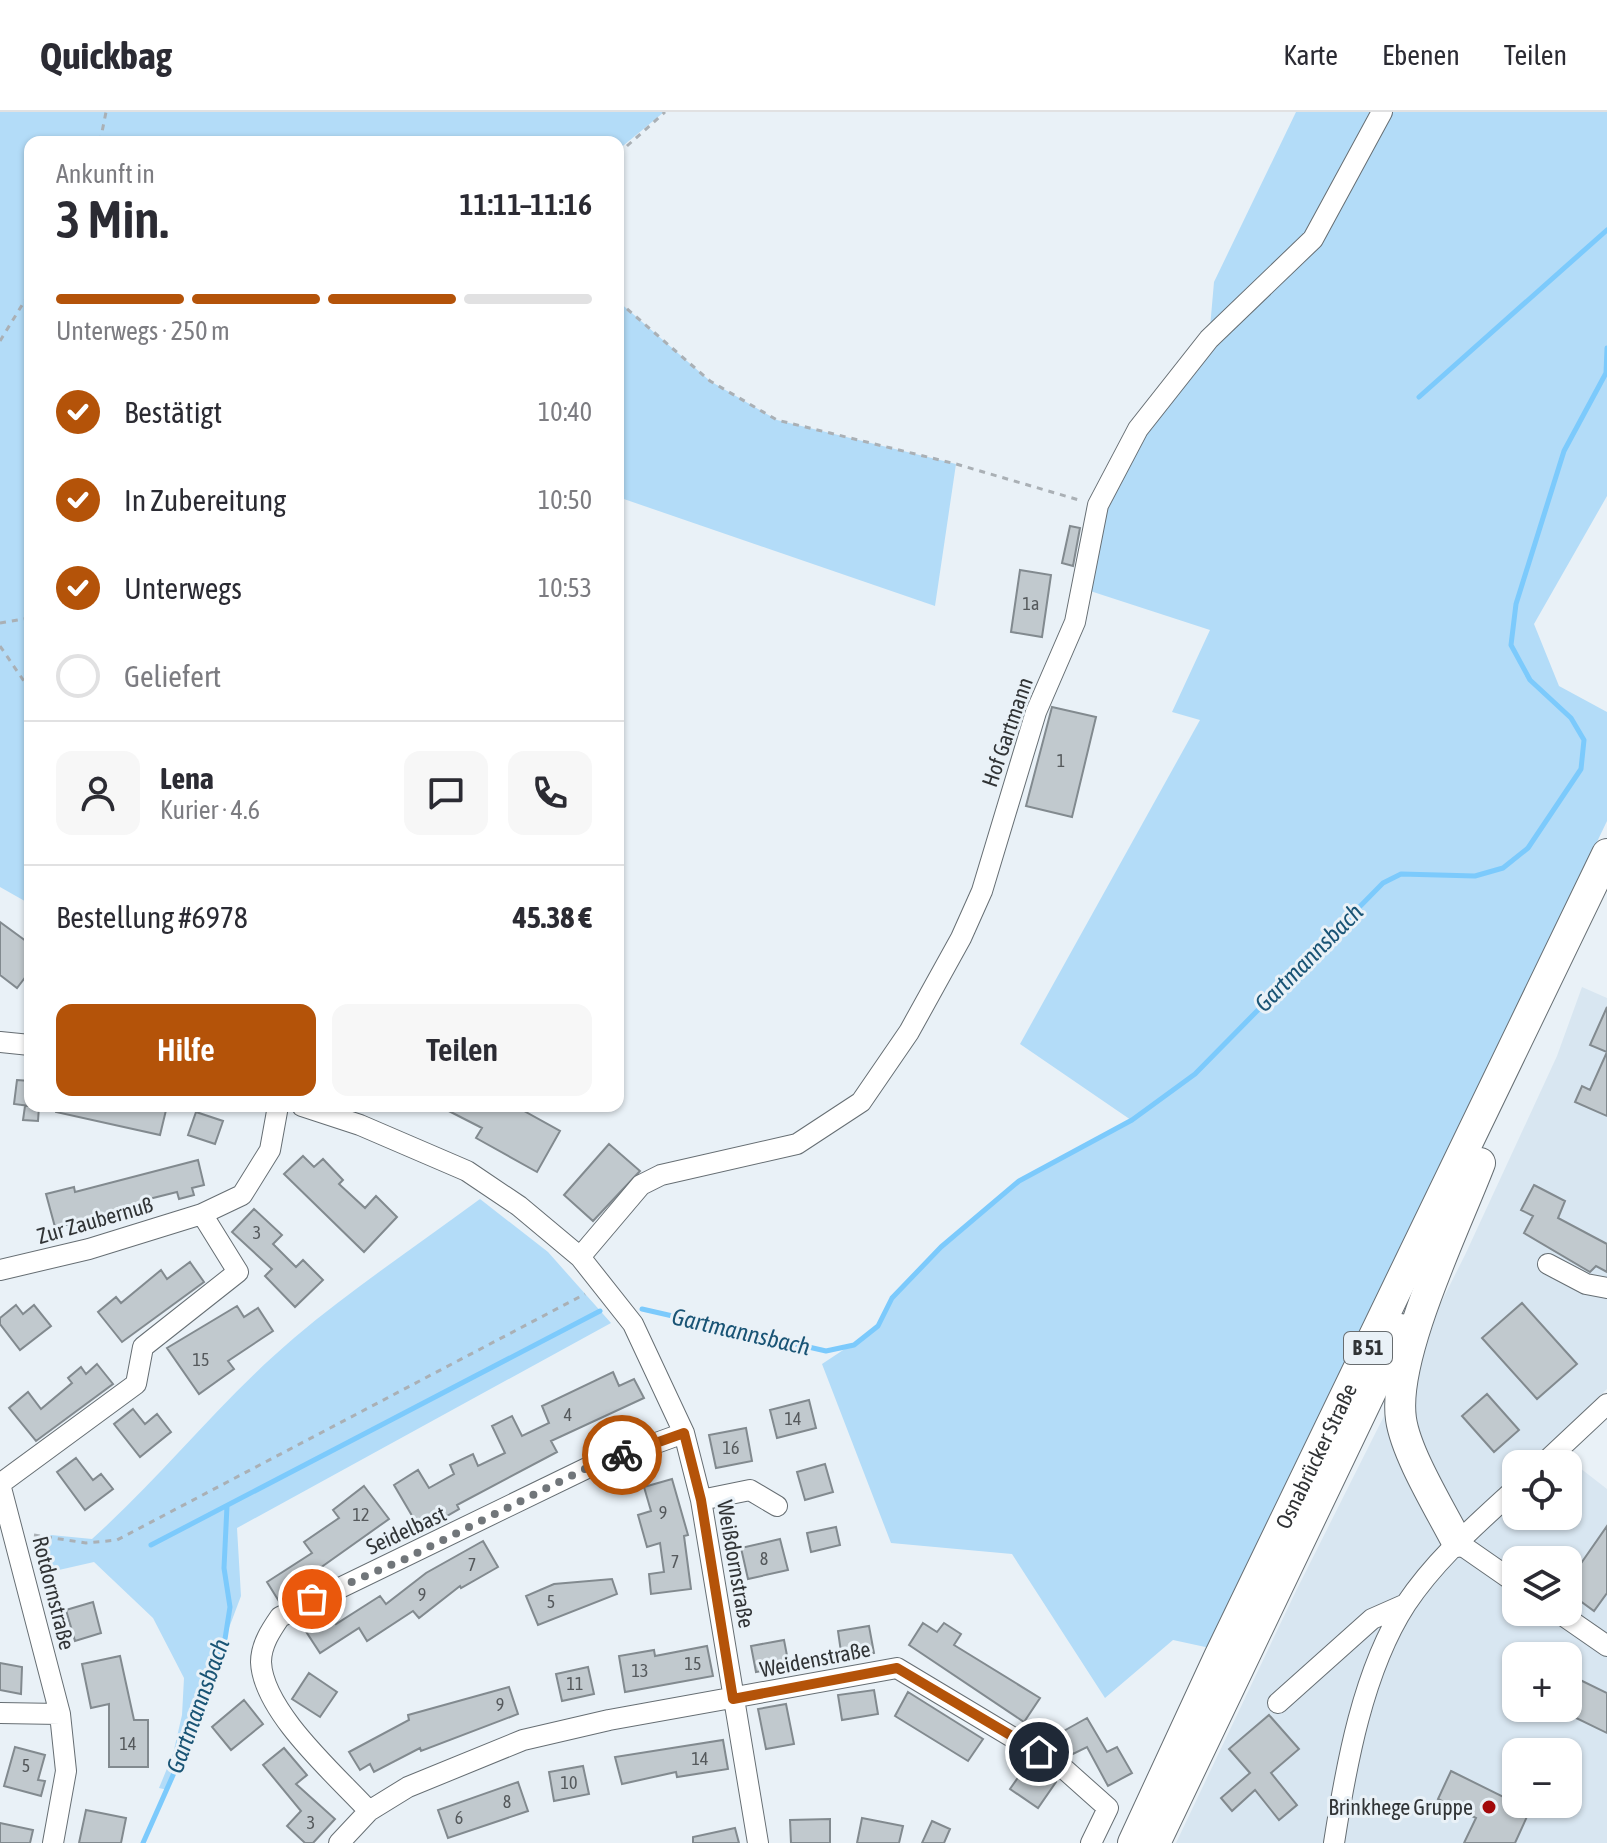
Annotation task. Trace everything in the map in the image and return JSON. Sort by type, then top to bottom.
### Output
[{"type":"highway","name":"Osnabrücker Straße","points":[[1133,1843],[1607,854]]},
{"type":"highway","name":"Osnabrücker Straße","points":[[1155,1843],[1607,900]]},
{"type":"highway","points":[[1457,1542],[1420,1470],[1401,1420],[1403,1363],[1480,1163]]},
{"type":"street","name":"Hof Gartmann","points":[[580,1257],[641,1185],[661,1175],[797,1144],[861,1102],[901,1044],[961,938],[982,891],[1036,712],[1075,622],[1098,505],[1138,429],[1209,339],[1313,239],[1382,112]]},
{"type":"street","points":[[0,1042],[24,1044]]},
{"type":"street","name":"Zur Zaubernuß","points":[[0,1270],[89,1249],[202,1214],[242,1195],[270,1150],[277,1112]]},
{"type":"street","name":"Weißdornstraße","points":[[320,1112],[360,1125],[467,1171],[519,1206],[580,1257],[633,1324],[684,1433],[701,1500],[758,1843]]},
{"type":"street","points":[[0,1484],[136,1384],[143,1347],[238,1272],[202,1214]]},
{"type":"street","points":[[1548,1264],[1586,1284],[1607,1288]]},
{"type":"street","points":[[1558,1450],[1607,1404]]},
{"type":"street","name":"Seidelbast","points":[[369,1811],[298,1733],[268,1693],[261,1661],[267,1636],[280,1617],[587,1468],[684,1433]]},
{"type":"street","name":"Rotdornstraße","points":[[0,1484],[60,1714],[66,1771],[53,1843]]},
{"type":"street","points":[[701,1500],[750,1490],[777,1506]]},
{"type":"street","points":[[1334,1843],[1370,1675],[1406,1604],[1457,1542],[1502,1501]]},
{"type":"street","points":[[1457,1542],[1502,1573]]},
{"type":"street","points":[[1278,1703],[1372,1619],[1406,1604]]},
{"type":"street","points":[[1578,1626],[1607,1646]]},
{"type":"street","name":"Weidenstraße","points":[[339,1843],[369,1811],[441,1771],[523,1740],[609,1720],[897,1668],[1062,1767],[1108,1808],[1091,1843]]},
{"type":"street","points":[[0,1713],[60,1714]]},
{"type":"path","points":[[101,136],[106,112]]},
{"type":"path","points":[[624,149],[665,112]]},
{"type":"path","points":[[0,341],[24,302]]},
{"type":"path","points":[[624,306],[710,381],[777,420],[956,464],[1098,505]]},
{"type":"path","points":[[0,623],[24,619]]},
{"type":"path","points":[[0,646],[24,681]]},
{"type":"path","points":[[13,1532],[86,1543],[117,1540],[603,1285]]},
{"type":"shaded area","points":[[0,112],[664,112],[624,145],[624,136],[24,136],[24,901],[0,887]]},
{"type":"shaded area","points":[[1296,112],[1607,112],[1607,496],[1534,624],[1559,686],[1607,712],[1607,821],[1210,1648],[1173,1640],[1105,1698],[1012,1554],[891,1543],[822,1364],[878,1327],[892,1298],[941,1247],[1019,1181],[1131,1120],[1020,1044],[1200,720],[1172,712],[1210,630],[1081,588],[1098,505],[1209,339],[1214,282]]},
{"type":"shaded area","points":[[624,306],[710,381],[777,420],[956,464],[935,606],[624,499]]},
{"type":"shaded area","points":[[1582,987],[1607,998],[1607,1389],[1549,1444],[1557,1450],[1502,1450],[1502,1530],[1582,1530],[1582,1470],[1607,1489],[1607,1843],[1176,1843],[1296,1591],[1465,1255],[1557,1056]]},
{"type":"shaded area","points":[[480,1199],[548,1252],[611,1323],[237,1528],[241,1596],[168,1790],[159,1788],[173,1754],[182,1715],[184,1678],[153,1618],[94,1562],[50,1572],[35,1543],[51,1535],[92,1539],[294,1338],[362,1284]]},
{"type":"building","points":[[1070,526],[1080,528],[1073,566],[1062,563]]},
{"type":"building","points":[[1020,570],[1051,575],[1042,637],[1011,632]]},
{"type":"building","points":[[1052,707],[1096,717],[1072,817],[1026,806]]},
{"type":"building","points":[[0,922],[24,940],[24,979],[17,988],[0,975]]},
{"type":"building","points":[[1607,1007],[1607,1052],[1590,1045]]},
{"type":"building","points":[[1607,1052],[1607,1116],[1575,1102],[1582,1086],[1590,1090]]},
{"type":"building","points":[[17,1080],[24,1081],[24,1105],[14,1104]]},
{"type":"building","points":[[24,1112],[39,1112],[38,1121],[23,1120]]},
{"type":"building","points":[[56,1112],[166,1112],[160,1135]]},
{"type":"building","points":[[196,1112],[223,1121],[215,1144],[188,1135]]},
{"type":"building","points":[[451,1112],[526,1112],[560,1131],[537,1172],[476,1138],[482,1128]]},
{"type":"building","points":[[609,1144],[640,1171],[593,1221],[564,1195]]},
{"type":"building","points":[[303,1156],[314,1167],[323,1159],[343,1180],[339,1184],[365,1208],[376,1196],[397,1217],[364,1252],[284,1174]]},
{"type":"building","points":[[198,1160],[204,1185],[192,1188],[194,1195],[179,1199],[177,1192],[149,1199],[152,1208],[55,1227],[46,1194],[74,1187],[75,1192]]},
{"type":"building","points":[[1534,1185],[1565,1201],[1558,1218],[1607,1244],[1607,1272],[1596,1266],[1590,1272],[1524,1233],[1533,1216],[1521,1210]]},
{"type":"building","points":[[254,1209],[282,1235],[273,1244],[296,1267],[303,1260],[323,1280],[295,1307],[265,1276],[272,1269],[232,1232]]},
{"type":"building","points":[[190,1262],[204,1282],[122,1342],[98,1312],[116,1297],[121,1303],[161,1270],[167,1279]]},
{"type":"building","points":[[1522,1303],[1577,1364],[1537,1399],[1482,1338]]},
{"type":"building","points":[[16,1305],[23,1314],[34,1305],[51,1326],[20,1350],[0,1324],[0,1318]]},
{"type":"building","points":[[237,1306],[244,1317],[258,1308],[273,1331],[228,1361],[234,1369],[199,1394],[167,1348]]},
{"type":"building","points":[[97,1364],[113,1384],[36,1441],[9,1408],[28,1392],[41,1409],[72,1383],[68,1378],[81,1367],[86,1374]]},
{"type":"building","points":[[613,1372],[619,1386],[634,1379],[644,1398],[551,1441],[557,1452],[457,1505],[459,1509],[421,1531],[394,1485],[418,1470],[429,1488],[454,1474],[450,1465],[473,1454],[478,1466],[505,1453],[492,1426],[512,1416],[522,1436],[549,1423],[542,1406]]},
{"type":"building","points":[[1487,1394],[1519,1430],[1494,1452],[1462,1416]]},
{"type":"building","points":[[809,1400],[816,1428],[777,1438],[770,1410]]},
{"type":"building","points":[[133,1409],[145,1424],[157,1414],[171,1432],[140,1457],[114,1424]]},
{"type":"building","points":[[746,1428],[752,1461],[716,1468],[709,1435]]},
{"type":"building","points":[[76,1458],[93,1480],[101,1474],[113,1489],[85,1510],[57,1472]]},
{"type":"building","points":[[825,1464],[833,1492],[805,1500],[797,1472]]},
{"type":"building","points":[[672,1479],[688,1535],[684,1536],[691,1589],[651,1594],[649,1574],[664,1572],[660,1543],[647,1547],[638,1515],[651,1511],[644,1487]]},
{"type":"building","points":[[364,1486],[389,1519],[306,1578],[310,1585],[280,1603],[267,1582],[312,1553],[304,1542],[339,1518],[333,1510]]},
{"type":"building","points":[[1607,1526],[1607,1593],[1594,1611],[1582,1602],[1582,1562]]},
{"type":"building","points":[[836,1527],[840,1545],[811,1552],[807,1533]]},
{"type":"building","points":[[780,1539],[788,1570],[748,1579],[741,1548]]},
{"type":"building","points":[[483,1541],[498,1567],[460,1586],[419,1618],[413,1611],[367,1641],[359,1628],[320,1653],[305,1630],[330,1614],[336,1624],[380,1596],[386,1604],[426,1573]]},
{"type":"building","points":[[612,1579],[617,1594],[538,1625],[526,1596],[554,1584]]},
{"type":"building","points":[[93,1602],[101,1633],[75,1641],[66,1610]]},
{"type":"building","points":[[923,1623],[937,1632],[944,1623],[961,1634],[954,1645],[1040,1698],[1024,1722],[909,1645]]},
{"type":"building","points":[[869,1626],[874,1653],[842,1659],[838,1631]]},
{"type":"building","points":[[784,1640],[789,1666],[756,1672],[751,1646]]},
{"type":"building","points":[[707,1646],[713,1676],[625,1692],[619,1656],[654,1650],[655,1656]]},
{"type":"building","points":[[120,1656],[134,1720],[148,1720],[148,1767],[109,1767],[109,1704],[91,1708],[82,1664]]},
{"type":"building","points":[[0,1663],[22,1667],[21,1694],[0,1690]]},
{"type":"building","points":[[588,1667],[594,1694],[562,1701],[556,1674]]},
{"type":"building","points":[[309,1673],[337,1692],[320,1717],[292,1699]]},
{"type":"building","points":[[1582,1681],[1607,1693],[1607,1733],[1582,1721]]},
{"type":"building","points":[[509,1687],[518,1714],[421,1751],[420,1748],[374,1772],[370,1764],[360,1770],[349,1752],[409,1720],[408,1715]]},
{"type":"building","points":[[874,1690],[878,1714],[842,1720],[838,1695]]},
{"type":"building","points":[[908,1692],[983,1739],[968,1761],[895,1716]]},
{"type":"building","points":[[244,1700],[263,1724],[231,1750],[212,1727]]},
{"type":"building","points":[[786,1704],[794,1744],[766,1749],[758,1709]]},
{"type":"building","points":[[1269,1715],[1299,1749],[1271,1773],[1297,1805],[1279,1820],[1255,1790],[1232,1811],[1221,1798],[1250,1773],[1229,1749]]},
{"type":"building","points":[[1087,1718],[1107,1752],[1117,1747],[1132,1773],[1108,1786],[1087,1747],[1073,1754],[1060,1733]]},
{"type":"building","points":[[723,1740],[728,1769],[677,1777],[676,1772],[622,1784],[615,1757]]},
{"type":"building","points":[[15,1747],[45,1755],[38,1780],[45,1781],[41,1796],[4,1786]]},
{"type":"building","points":[[284,1748],[307,1775],[296,1784],[335,1819],[313,1843],[305,1843],[287,1826],[301,1811],[263,1765]]},
{"type":"building","points":[[1028,1763],[1056,1782],[1038,1808],[1010,1789]]},
{"type":"building","points":[[583,1766],[589,1794],[554,1801],[549,1772]]},
{"type":"building","name":"Brinkhege Gruppe","points":[[1451,1771],[1502,1796],[1502,1818],[1526,1818],[1515,1843],[1464,1843],[1476,1818],[1438,1799]]},
{"type":"building","points":[[518,1782],[528,1811],[448,1838],[438,1810]]},
{"type":"building","points":[[86,1810],[126,1818],[121,1843],[79,1843]]},
{"type":"building","points":[[862,1818],[903,1826],[899,1843],[857,1843]]},
{"type":"building","points":[[830,1819],[830,1843],[791,1843],[790,1820]]},
{"type":"building","points":[[932,1821],[950,1829],[944,1843],[922,1843]]},
{"type":"building","points":[[0,1823],[33,1830],[30,1843],[0,1843]]},
{"type":"building","points":[[735,1828],[739,1843],[693,1843],[693,1837]]},
{"type":"waterway","points":[[1419,397],[1607,230]]},
{"type":"waterway","name":"Gartmannsbach","points":[[642,1309],[826,1351],[854,1345],[878,1326],[892,1298],[941,1247],[1019,1181],[1132,1120],[1195,1074],[1383,883],[1401,874],[1475,876],[1503,868],[1528,848],[1581,769],[1584,740],[1571,718],[1530,680],[1511,645],[1516,604],[1564,451],[1606,373],[1607,348]]},
{"type":"waterway","name":"Gartmannsbach","points":[[151,1545],[600,1311]]},
{"type":"waterway","name":"Gartmannsbach","points":[[143,1843],[201,1712],[225,1639],[230,1607],[224,1568],[227,1506]]},
{"type":"way so far","points":[[312,1599],[405,1559],[587,1468],[622,1455]]},
{"type":"place","name":"Brinkhege Gruppe","points":[[1489,1807]]},
{"type":"route","points":[[622,1455],[684,1433],[715,1575],[733,1699],[897,1668],[1039,1752]]}]
